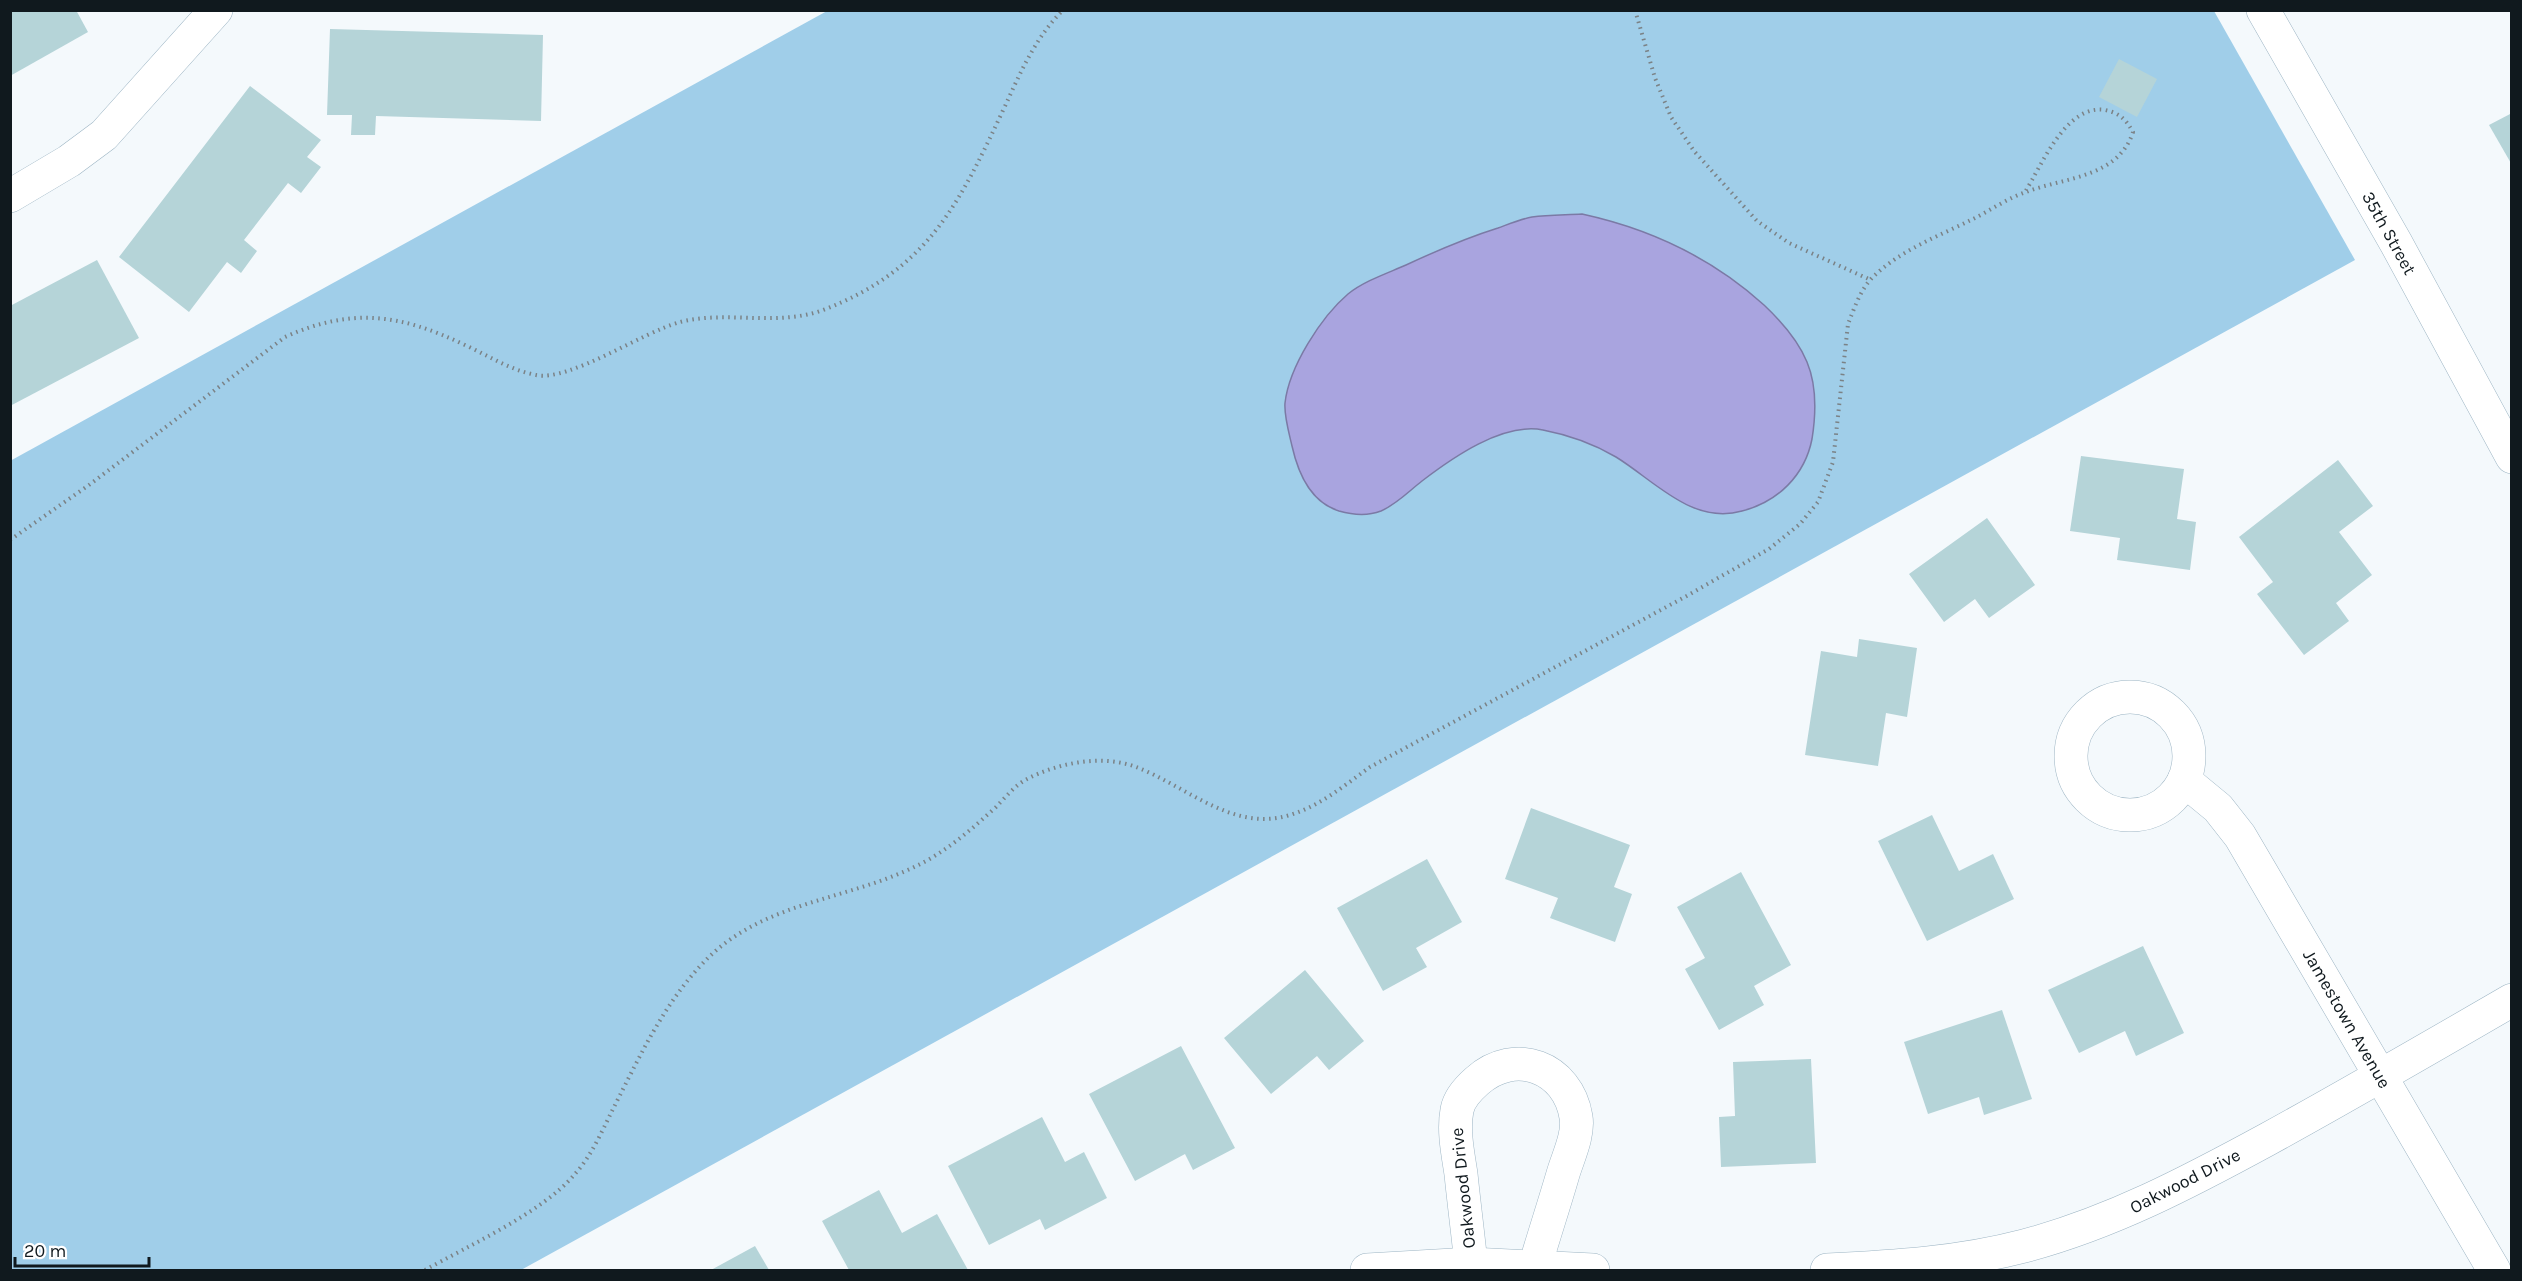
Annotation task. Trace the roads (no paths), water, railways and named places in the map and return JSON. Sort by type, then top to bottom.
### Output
[{"type":"street","points":[[10,196],[69,161],[104,135],[216,10]]},
{"type":"street","name":"35th Street","points":[[2263,10],[2396,243],[2511,457]]},
{"type":"street","name":"Jamestown Avenue","points":[[2184,780],[2218,808],[2241,836],[2494,1270]]},
{"type":"street","name":"Oakwood Drive","points":[[1827,1270],[1929,1268],[2023,1246],[2108,1219],[2184,1185],[2380,1077],[2511,1000]]},
{"type":"street","name":"Oakwood Drive","points":[[1471,1264],[1456,1137],[1457,1109],[1468,1088],[1485,1074],[1504,1064],[1524,1064],[1545,1070],[1559,1082],[1571,1101],[1576,1119],[1573,1142],[1535,1266]]},
{"type":"street","name":"Oakwood Drive","points":[[1367,1270],[1471,1264],[1593,1270]]}]
